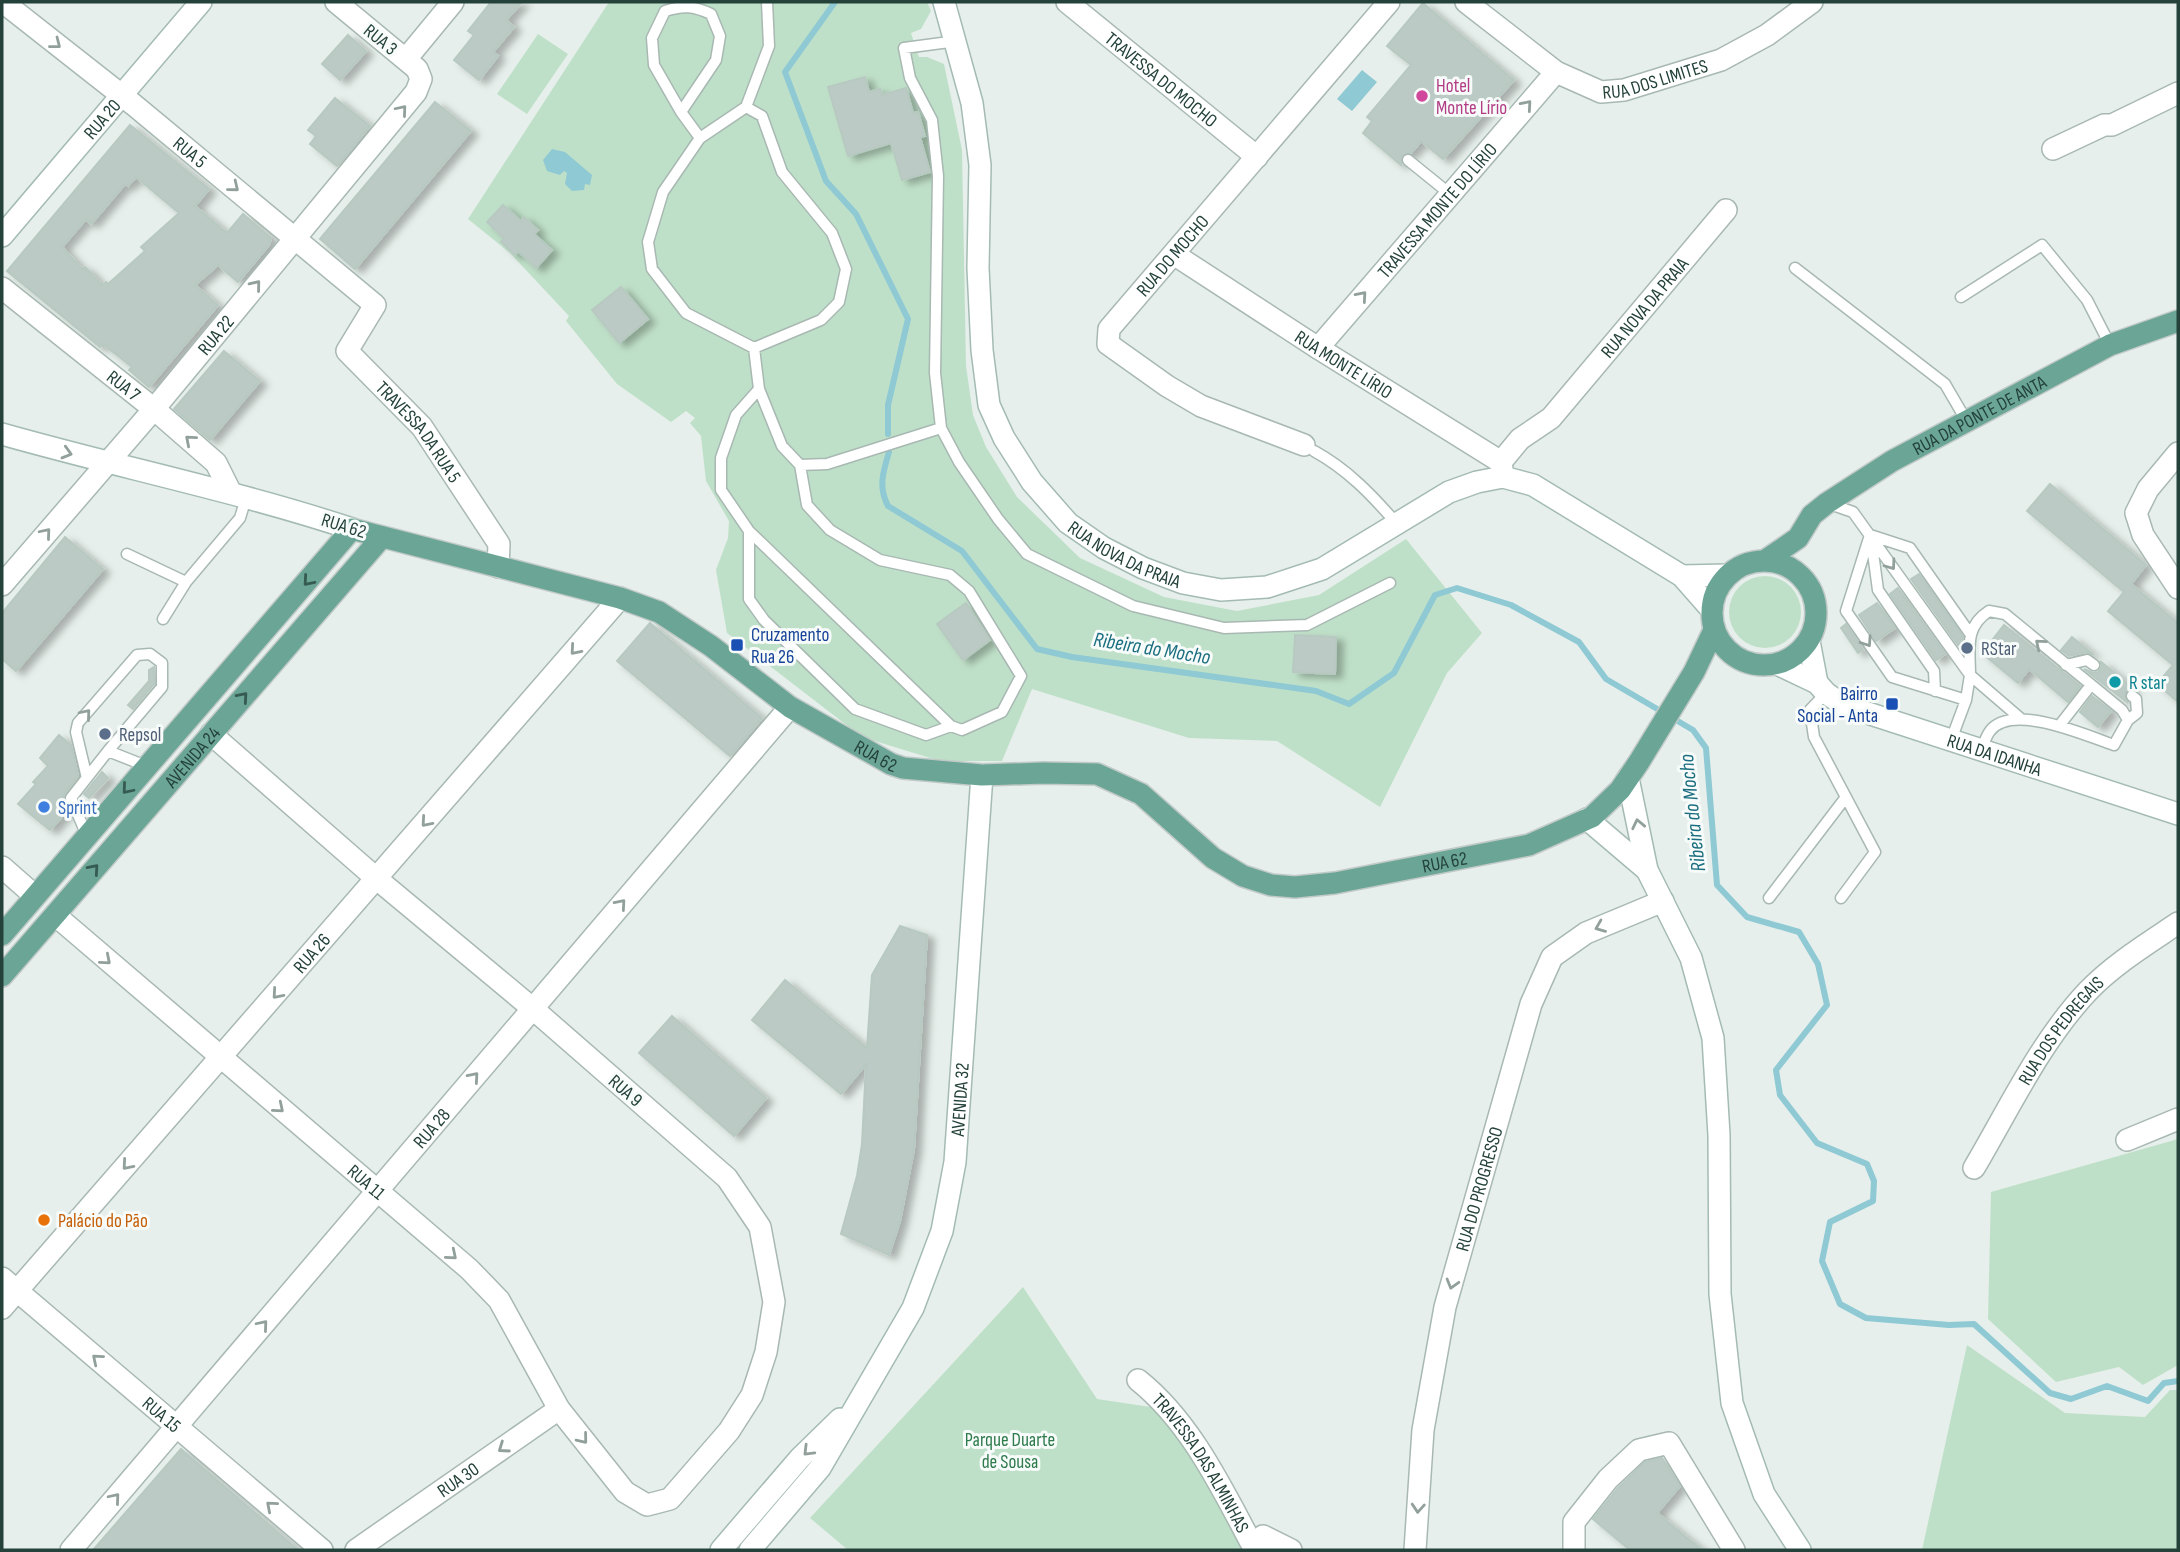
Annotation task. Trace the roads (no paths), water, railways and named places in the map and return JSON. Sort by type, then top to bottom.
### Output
[{"type":"main road","name":"RUA DA PONTE DE ANTA","points":[[1766,560],[1798,538],[1812,515],[1827,503],[1892,461],[2110,345],[2178,321]]},
{"type":"main road","name":"RUA 62","points":[[352,529],[620,598],[659,612],[711,646],[790,707],[891,764],[903,768],[982,775],[1097,775],[1142,794],[1213,858],[1243,876],[1271,885],[1295,887],[1335,883],[1529,845],[1587,819],[1604,808],[1644,755],[1694,672],[1713,620]]},
{"type":"main road","name":"AVENIDA 24","points":[[2,935],[352,529]]},
{"type":"main road","name":"AVENIDA 24","points":[[2,976],[382,537]]},
{"type":"main road","points":[[1798,538],[1798,573]]},
{"type":"main road","points":[[1766,560],[1783,564],[1798,573],[1808,584],[1814,598],[1816,620],[1809,641],[1790,659],[1777,664],[1763,666],[1735,657],[1722,645],[1713,620],[1718,586],[1727,575],[1752,562],[1766,560]]},
{"type":"main road","points":[[1694,672],[1735,657]]},
{"type":"street","name":"RUA 5","points":[[3,2],[296,237],[375,305]]},
{"type":"street","name":"RUA 20","points":[[2,236],[201,2]]},
{"type":"street","name":"RUA 3","points":[[336,2],[406,59],[417,69],[421,79]]},
{"type":"street","points":[[406,59],[453,2]]},
{"type":"street","name":"RUA NOVA DA PRAIA","points":[[944,2],[957,41],[972,103],[980,165],[978,268],[982,350],[989,405],[1004,439],[1032,482],[1068,523],[1104,548],[1143,568],[1183,583],[1221,590],[1268,587],[1322,569],[1449,492],[1502,470],[1521,439],[1551,418],[1726,210]]},
{"type":"street","name":"TRAVESSA DO MOCHO","points":[[1067,2],[1257,157]]},
{"type":"street","name":"RUA DO MOCHO","points":[[1309,448],[1201,406],[1167,386],[1108,344],[1109,329],[1389,2]]},
{"type":"street","name":"RUA DOS LIMITES","points":[[1466,2],[1556,72],[1601,92],[1624,90],[1721,60],[1767,35],[1812,2]]},
{"type":"street","name":"TRAVESSA MONTE DO LÍRIO","points":[[1318,348],[1556,72]]},
{"type":"street","name":"RUA 22","points":[[2,585],[154,409],[416,92],[421,79]]},
{"type":"street","points":[[2053,149],[2104,125],[2112,125],[2178,93]]},
{"type":"street","name":"RUA MONTE LÍRIO","points":[[1175,255],[1502,470]]},
{"type":"street","name":"RUA 7","points":[[2,288],[154,409],[216,463],[238,496]]},
{"type":"street","name":"TRAVESSA DA RUA 5","points":[[375,305],[347,351],[422,427],[499,544],[498,567]]},
{"type":"street","name":"RUA 62","points":[[2,434],[352,529]]},
{"type":"street","points":[[2178,453],[2148,489],[2136,513],[2143,535],[2178,588]]},
{"type":"street","name":"RUA NOVA DA PRAIA","points":[[1502,470],[1533,485],[1682,576],[1713,620]]},
{"type":"street","points":[[1682,576],[1727,575]]},
{"type":"street","name":"RUA 26","points":[[2,1308],[9,1285],[221,1059],[620,598]]},
{"type":"street","points":[[1809,641],[1821,688]]},
{"type":"street","name":"RUA DA IDANHA","points":[[1777,664],[1821,688],[1843,705],[2178,814]]},
{"type":"street","name":"RUA 28","points":[[71,1550],[790,707]]},
{"type":"street","name":"RUA 9","points":[[211,734],[377,879],[533,1008],[727,1178],[760,1227],[774,1302],[766,1352],[752,1395],[729,1431],[670,1499],[647,1505],[625,1492]]},
{"type":"street","name":"AVENIDA 32","points":[[750,1550],[820,1468],[913,1308],[942,1231],[955,1162],[982,775]]},
{"type":"street","points":[[1628,778],[1647,870],[1692,958],[1713,1038],[1719,1135],[1720,1294],[1732,1403],[1764,1494],[1800,1550]]},
{"type":"street","points":[[1587,819],[1647,870]]},
{"type":"street","points":[[2,867],[35,896]]},
{"type":"street","name":"RUA DO PROGRESSO","points":[[1415,1550],[1423,1430],[1446,1307],[1531,1004],[1552,957],[1586,933],[1663,901]]},
{"type":"street","name":"RUA 11","points":[[55,915],[469,1269],[499,1300],[559,1409],[625,1492]]},
{"type":"street","name":"RUA DOS PEDREGAIS","points":[[1974,1168],[2059,1025],[2088,990],[2115,966],[2178,923]]},
{"type":"street","points":[[2127,1140],[2178,1119]]},
{"type":"street","name":"RUA 15","points":[[9,1285],[322,1550]]},
{"type":"street","name":"TRAVESSA DAS ALMINHAS","points":[[1138,1381],[1162,1399],[1259,1543]]},
{"type":"street","name":"AVENIDA 32","points":[[721,1550],[800,1458],[856,1403]]},
{"type":"street","name":"RUA 30","points":[[356,1550],[559,1409]]},
{"type":"street","points":[[1574,1550],[1574,1521],[1608,1479],[1639,1450],[1669,1443],[1734,1550]]},
{"type":"street","points":[[1259,1543],[1291,1550]]},
{"type":"lane","points":[[746,107],[762,116],[782,172],[832,233],[846,269],[839,302],[821,320],[754,348],[686,313],[652,269],[648,242],[663,192],[700,138],[746,107],[769,46],[767,2]]},
{"type":"lane","points":[[681,113],[716,60],[720,36],[711,14],[695,7],[679,6],[665,11],[652,38],[654,65],[681,113],[700,138]]},
{"type":"lane","points":[[957,41],[904,48],[910,78],[932,120],[939,176],[935,373],[942,428],[959,462],[998,519],[1027,554],[1133,606],[1224,628],[1307,625],[1390,583]]},
{"type":"lane","points":[[1408,160],[1450,194]]},
{"type":"lane","points":[[1961,297],[2042,245],[2087,300],[2110,345]]},
{"type":"lane","points":[[1796,268],[1945,384],[1966,420]]},
{"type":"lane","points":[[754,348],[759,389],[782,446],[800,465],[807,505],[830,530],[880,560],[950,575],[970,591],[1021,676],[1002,712],[962,730],[951,726],[749,531],[721,490],[722,458],[736,415],[759,389]]},
{"type":"lane","points":[[800,465],[827,464],[942,428]]},
{"type":"lane","points":[[1309,448],[1329,458],[1368,490],[1397,524]]},
{"type":"lane","points":[[163,619],[186,582],[240,517],[238,496]]},
{"type":"lane","points":[[1827,503],[1853,512],[1970,675],[2020,718]]},
{"type":"lane","points":[[749,531],[749,599],[764,620],[855,709],[926,735],[951,726]]},
{"type":"lane","points":[[1870,535],[1910,548],[1971,635]]},
{"type":"lane","points":[[1870,535],[1878,590],[1934,671],[1935,691]]},
{"type":"lane","points":[[1870,535],[1846,611],[1892,677],[1966,700]]},
{"type":"lane","points":[[127,554],[186,582]]},
{"type":"lane","points":[[1951,740],[1966,700],[1973,626],[1989,611],[2005,614],[2122,710],[2128,720]]},
{"type":"lane","points":[[87,778],[76,732],[78,723],[137,655],[150,654],[162,663],[162,687],[71,798],[87,836]]},
{"type":"lane","points":[[2066,665],[2087,660],[2094,665]]},
{"type":"lane","points":[[2059,726],[2091,685]]},
{"type":"lane","points":[[1821,688],[1810,710],[1814,737],[1875,852],[1841,898]]},
{"type":"lane","points":[[1981,750],[1991,730],[2002,722],[2020,718],[2059,726],[2114,745],[2128,720],[2137,713],[2136,699],[2132,696]]},
{"type":"lane","points":[[108,751],[146,766]]},
{"type":"lane","points":[[1769,898],[1846,797]]},
{"type":"water","points":[[1362,70],[1377,82],[1352,111],[1337,99]]},
{"type":"water","points":[[552,149],[565,152],[592,175],[590,185],[585,184],[584,190],[572,191],[565,184],[567,173],[564,171],[560,175],[547,171],[543,160]]},
{"type":"waterway","name":"Ribeira do Mocho","points":[[835,2],[785,72],[826,181],[856,214],[908,319],[888,405],[888,434]]},
{"type":"waterway","name":"Ribeira do Mocho","points":[[889,452],[882,486],[888,506],[962,551],[1037,649],[1072,657],[1316,691],[1349,704],[1394,673],[1435,595],[1457,588],[1511,605],[1579,642],[1606,679],[1693,730],[1706,748],[1717,885],[1747,917],[1799,932],[1818,964],[1827,1005],[1776,1070],[1780,1095],[1817,1143],[1867,1164],[1874,1181],[1873,1201],[1830,1222],[1822,1261],[1840,1304],[1866,1318],[1949,1325],[1974,1324],[2050,1393],[2071,1399],[2107,1386],[2148,1401],[2164,1383],[2178,1381]]},
{"type":"place","name":"Hotel Monte Lírio","points":[[1422,96]]},
{"type":"place","name":"Cruzamento Rua 26","points":[[737,645]]},
{"type":"place","name":"RStar","points":[[1967,648]]},
{"type":"place","name":"R star","points":[[2115,682]]},
{"type":"place","name":"Bairro Social - Anta","points":[[1892,704]]},
{"type":"place","name":"Repsol","points":[[105,734]]},
{"type":"place","name":"Sprint","points":[[44,807]]},
{"type":"place","name":"Palácio do Pão","points":[[44,1220]]},
{"type":"park label","name":"Parque Duarte de Sousa","points":[[1010,1450]]}]
